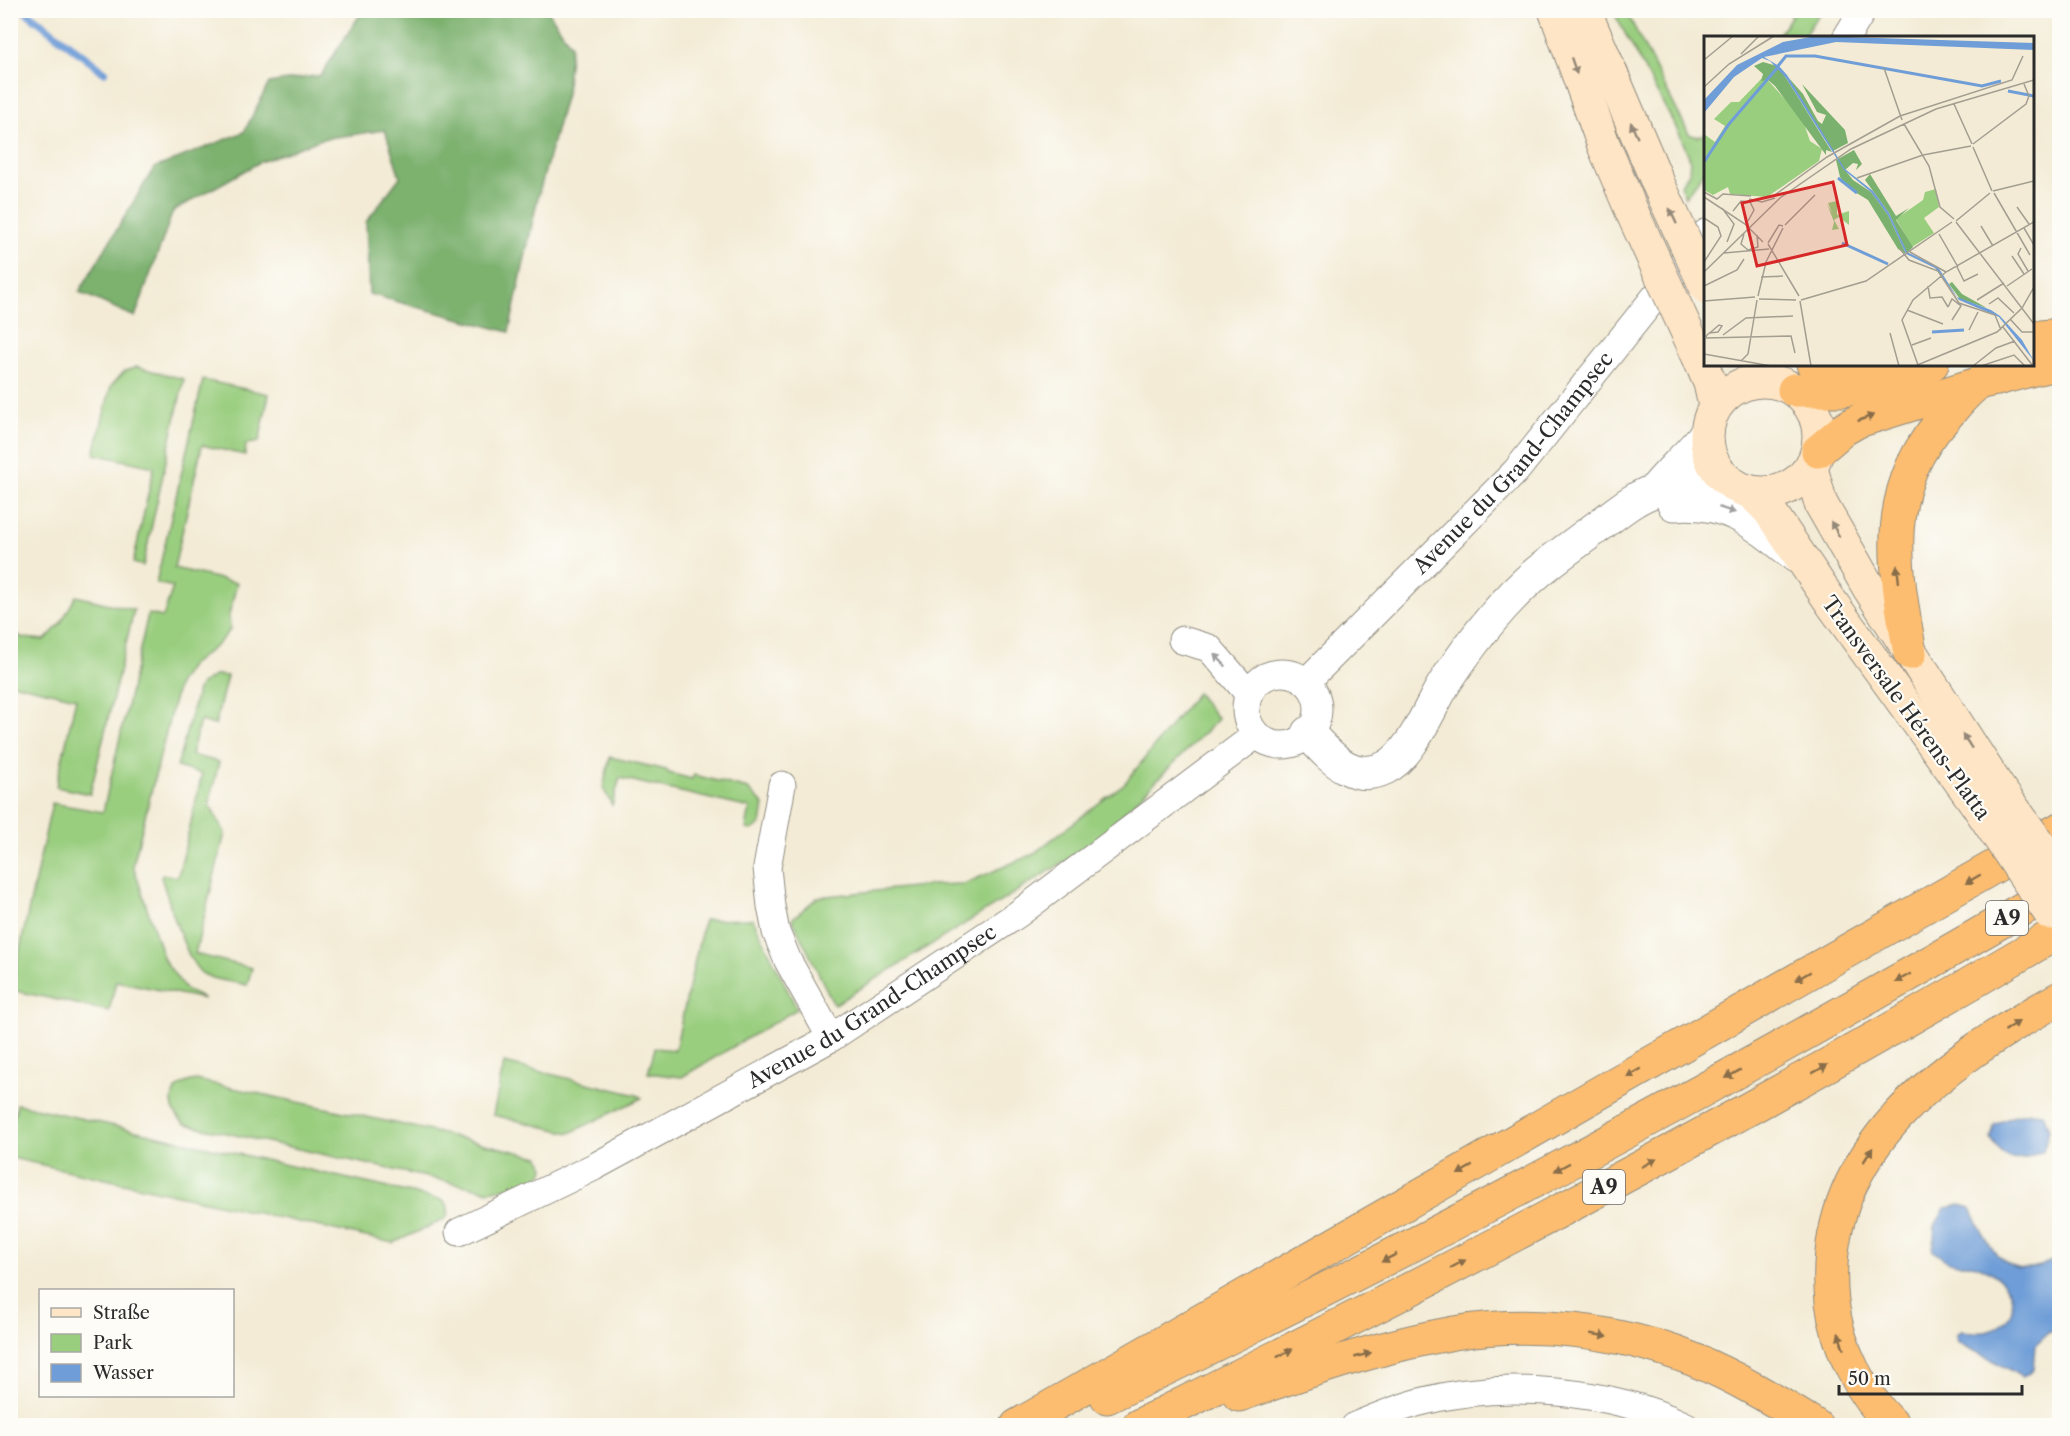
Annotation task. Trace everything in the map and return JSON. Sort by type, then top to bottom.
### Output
[{"type":"highway","points":[[2034,338],[2060,335]]},
{"type":"highway","points":[[1814,460],[1844,429],[1858,421],[1980,383],[2060,364]]},
{"type":"highway","points":[[1784,375],[1830,366]]},
{"type":"highway","points":[[1784,375],[1837,390],[1857,388],[1926,366]]},
{"type":"highway","points":[[1910,652],[1902,609],[1896,552],[1905,484],[1913,462],[1929,437],[1980,383]]},
{"type":"highway","points":[[1017,1425],[2060,829]]},
{"type":"highway","name":"A9","points":[[1048,1425],[1243,1332],[1530,1184],[1792,1041],[2060,887]]},
{"type":"highway","name":"A9","points":[[1138,1425],[1419,1284],[1585,1197],[1825,1066],[2060,931]]},
{"type":"highway","points":[[1894,1425],[1870,1399],[1853,1371],[1835,1320],[1830,1276],[1831,1260],[1843,1204],[1864,1161],[1878,1140],[1920,1092],[1973,1051],[2060,998]]},
{"type":"highway","points":[[1148,1425],[1312,1370],[1391,1347],[1455,1333],[1517,1328],[1570,1330],[1643,1343],[1666,1350],[1739,1380],[1816,1425]]},
{"type":"main road","points":[[1555,10],[1604,146],[1710,383],[1711,420],[1706,444],[1715,467],[1724,477],[1742,488],[1761,494],[1782,490],[1798,481],[1814,460],[1820,436],[1814,413],[1784,375],[1740,385],[1728,392],[1711,420]]},
{"type":"main road","points":[[1584,10],[1658,183],[1704,283]]},
{"type":"main road","name":"Transversale Hérens-Platta","points":[[1814,460],[1821,504],[1869,588],[1910,652],[2060,925]]},
{"type":"main road","name":"Transversale Hérens-Platta","points":[[1742,488],[1769,510],[1833,605],[1988,796],[2060,873]]},
{"type":"street","points":[[1847,36],[1863,10]]},
{"type":"street","name":"Avenue du Grand-Champsec","points":[[1306,682],[1516,471],[1704,236]]},
{"type":"street","points":[[1655,490],[1671,470],[1692,452],[1711,420]]},
{"type":"street","points":[[1308,734],[1339,764],[1353,771],[1374,771],[1384,768],[1408,747],[1444,684],[1485,627],[1536,574],[1625,506],[1655,490],[1707,483],[1742,488]]},
{"type":"street","points":[[1608,519],[1677,503],[1704,503],[1733,511],[1761,528],[1805,564]]},
{"type":"street","points":[[1182,640],[1209,648],[1248,693]]},
{"type":"street","points":[[1274,672],[1297,675],[1306,682],[1314,691],[1318,701],[1315,724],[1308,734],[1299,741],[1277,745],[1266,742],[1256,735],[1245,716],[1248,693],[1274,672]]},
{"type":"street","name":"Avenue du Grand-Champsec","points":[[459,1232],[594,1167],[831,1038],[1018,914],[1256,735]]},
{"type":"street","points":[[782,785],[767,868],[776,932],[788,962],[831,1038]]},
{"type":"street","points":[[1355,1425],[1421,1402],[1479,1392],[1547,1390],[1613,1401],[1671,1418],[1686,1425]]},
{"type":"green space","points":[[457,11],[548,11],[571,45],[566,94],[538,197],[509,332],[369,294],[366,222],[400,177],[385,130],[322,139],[260,162],[173,211],[135,317],[79,292],[154,168],[244,132],[269,83],[321,75],[361,13],[436,15]]},
{"type":"green space","points":[[1613,11],[1626,11],[1689,134],[1697,137],[1704,134],[1704,172],[1685,197],[1681,185],[1689,173],[1690,159],[1680,135]]},
{"type":"green space","points":[[1795,11],[1821,11],[1804,36],[1778,36]]},
{"type":"green space","points":[[137,367],[184,379],[143,566],[133,563],[154,467],[94,454],[111,386],[125,371]]},
{"type":"green space","points":[[203,380],[269,394],[259,442],[246,444],[245,455],[202,445],[174,568],[237,583],[229,615],[230,630],[217,645],[190,666],[178,684],[133,865],[164,960],[186,990],[204,999],[116,981],[109,1011],[11,990],[52,803],[103,812],[148,614],[163,617],[173,587],[156,583]]},
{"type":"green space","points":[[76,596],[134,610],[90,794],[56,787],[76,698],[11,683],[11,631],[23,638],[45,640],[60,624]]},
{"type":"green space","points":[[216,675],[227,676],[215,725],[200,721],[191,755],[219,762],[209,804],[225,833],[195,954],[252,968],[247,985],[210,977],[198,970],[185,946],[161,877],[163,874],[177,877],[180,869],[202,774],[177,767],[197,692],[201,684]]},
{"type":"green space","points":[[1197,693],[1218,719],[1093,844],[834,1005],[792,919],[818,897],[932,885],[964,884],[1033,854],[1125,783]]},
{"type":"green space","points":[[610,757],[666,770],[669,773],[692,779],[694,775],[748,789],[764,805],[761,824],[752,830],[746,829],[750,808],[620,778],[612,805],[603,788]]},
{"type":"green space","points":[[753,919],[797,1009],[682,1077],[648,1073],[655,1048],[675,1050],[704,920]]},
{"type":"green space","points":[[504,1063],[642,1098],[570,1133],[493,1115]]},
{"type":"green space","points":[[196,1080],[539,1157],[544,1166],[537,1179],[490,1191],[185,1124],[174,1111],[172,1098],[180,1087]]},
{"type":"green space","points":[[17,1104],[442,1200],[448,1206],[448,1216],[393,1243],[11,1158],[11,1133]]},
{"type":"water","points":[[2031,1112],[2043,1113],[2049,1130],[2043,1151],[2019,1159],[2002,1153],[1991,1138],[1994,1125],[2016,1115]]},
{"type":"water","points":[[1960,1205],[1971,1208],[1993,1250],[2013,1266],[2026,1268],[2041,1266],[2059,1257],[2059,1334],[2049,1332],[2035,1345],[2033,1370],[2023,1377],[1958,1342],[1956,1335],[1961,1331],[1986,1332],[1997,1328],[2007,1319],[2012,1302],[2006,1286],[1992,1273],[1976,1265],[1950,1262],[1933,1251],[1935,1226],[1945,1208]]},
{"type":"waterway","points":[[24,10],[104,72]]}]
